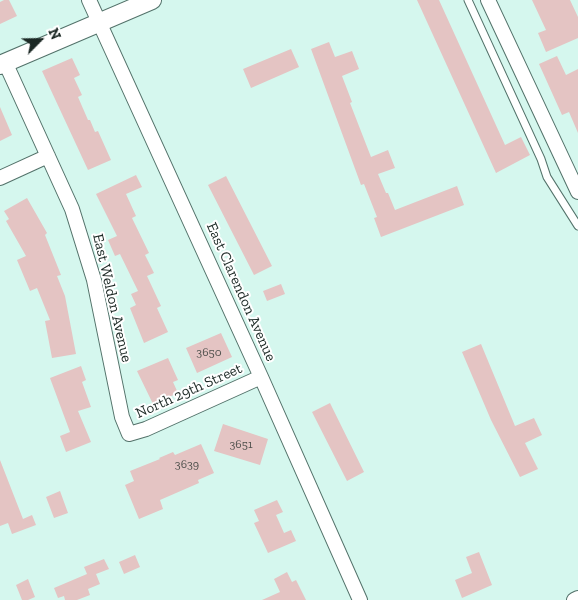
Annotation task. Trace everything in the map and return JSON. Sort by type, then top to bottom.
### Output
[{"type":"street","name":"East Clarendon Avenue","points":[[89,0],[261,377],[360,600]]},
{"type":"street","points":[[3,63],[152,0]]},
{"type":"street","points":[[488,0],[578,192]]},
{"type":"street","name":"East Weldon Avenue","points":[[3,63],[72,210],[88,258],[122,417],[130,434]]},
{"type":"street","points":[[0,178],[48,156]]},
{"type":"street","name":"North 29th Street","points":[[130,434],[146,429],[261,377]]},
{"type":"street","points":[[574,600],[578,598]]},
{"type":"lane","points":[[468,0],[547,177],[578,226]]},
{"type":"building","points":[[9,0],[17,16],[0,24],[0,2]]},
{"type":"building","points":[[417,0],[439,0],[505,145],[521,137],[530,155],[496,173]]},
{"type":"building","points":[[532,0],[570,0],[578,17],[578,38],[546,52],[538,33],[546,30]]},
{"type":"building","points":[[329,42],[335,57],[352,51],[359,69],[342,76],[352,102],[350,103],[371,157],[388,150],[395,168],[378,174],[395,210],[457,186],[464,205],[381,237],[374,218],[377,217],[364,184],[361,185],[311,49]]},
{"type":"building","points":[[291,49],[299,67],[251,88],[243,69]]},
{"type":"building","points":[[557,56],[566,75],[578,69],[578,133],[569,112],[562,115],[539,64]]},
{"type":"building","points":[[72,58],[80,75],[74,78],[82,95],[78,97],[95,132],[98,131],[111,160],[88,170],[42,71]]},
{"type":"building","points":[[0,107],[12,135],[0,141]]},
{"type":"building","points":[[136,175],[142,187],[126,194],[136,216],[132,218],[149,253],[145,255],[154,273],[147,276],[161,306],[157,308],[168,332],[144,343],[130,308],[136,305],[131,294],[138,291],[120,254],[115,256],[108,240],[117,236],[96,194]]},
{"type":"building","points":[[226,176],[272,266],[254,275],[208,185]]},
{"type":"building","points":[[27,198],[47,233],[45,235],[61,275],[57,276],[65,296],[76,354],[52,358],[45,321],[50,320],[37,288],[30,291],[17,260],[26,256],[6,221],[9,219],[4,211]]},
{"type":"building","points":[[281,284],[285,294],[267,301],[263,291]]},
{"type":"building","points":[[221,333],[232,357],[197,373],[186,348]]},
{"type":"building","points":[[481,344],[515,426],[534,418],[542,435],[525,443],[538,469],[520,477],[491,420],[462,352]]},
{"type":"building","points":[[168,358],[178,380],[173,382],[178,393],[153,404],[137,371]]},
{"type":"building","points":[[81,366],[86,380],[82,382],[91,407],[78,411],[91,442],[66,452],[60,436],[70,432],[50,378]]},
{"type":"building","points":[[330,403],[364,472],[347,481],[312,412]]},
{"type":"building","points":[[223,424],[268,439],[260,465],[214,451]]},
{"type":"building","points":[[201,444],[214,473],[198,480],[199,483],[160,500],[163,509],[139,519],[125,485],[134,481],[130,471],[173,452],[175,455]]},
{"type":"building","points":[[0,460],[23,519],[32,515],[36,525],[12,534],[8,523],[0,526]]},
{"type":"building","points":[[60,491],[68,513],[54,518],[46,497]]},
{"type":"building","points":[[277,500],[283,512],[276,515],[284,533],[291,530],[296,541],[268,553],[254,523],[259,521],[254,510]]},
{"type":"building","points":[[479,552],[492,585],[462,598],[455,580],[472,573],[466,557]]},
{"type":"building","points":[[135,555],[140,567],[124,574],[119,562]]},
{"type":"building","points":[[104,559],[109,569],[96,574],[100,584],[88,589],[90,595],[77,600],[65,600],[64,596],[58,598],[54,588],[87,574],[84,567]]},
{"type":"building","points":[[287,572],[292,582],[296,580],[306,600],[262,600],[280,592],[274,579]]},
{"type":"building","points":[[28,579],[35,597],[22,600],[16,585]]}]
